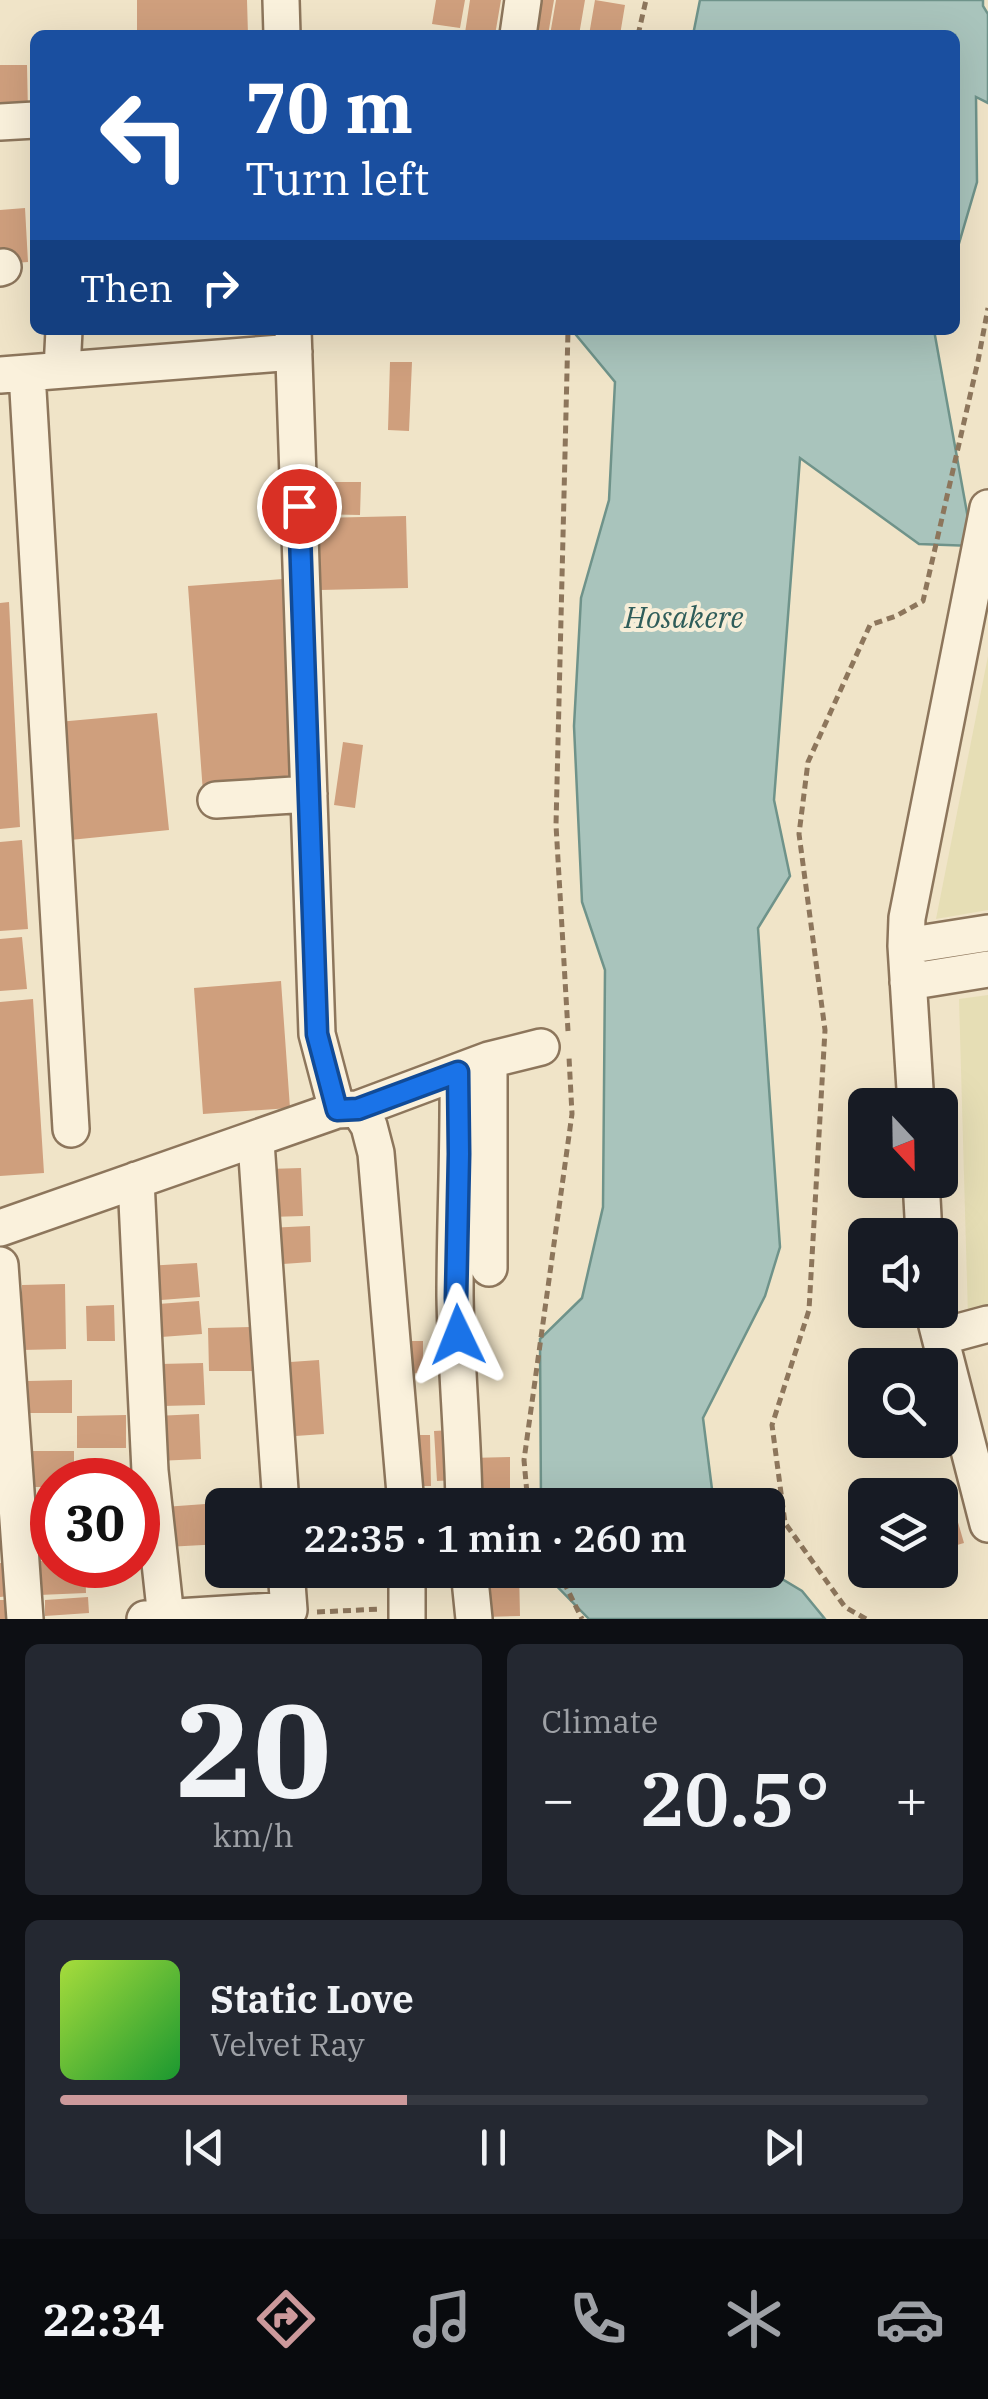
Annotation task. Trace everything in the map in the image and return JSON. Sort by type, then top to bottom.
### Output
[{"type":"street","points":[[281,0],[282,30]]},
{"type":"street","points":[[519,30],[524,0]]},
{"type":"street","points":[[0,122],[30,120]]},
{"type":"street","points":[[62,370],[64,335]]},
{"type":"street","points":[[71,1129],[13,374],[293,341],[317,1034],[347,1109],[368,1126],[376,1152],[405,1488]]},
{"type":"street","points":[[915,1088],[907,918],[988,508]]},
{"type":"street","points":[[216,800],[309,794]]},
{"type":"street","points":[[906,946],[988,932]]},
{"type":"street","points":[[908,982],[988,969]]},
{"type":"street","points":[[0,1228],[474,1066],[559,1047]]},
{"type":"street","points":[[474,1066],[489,1268]]},
{"type":"street","points":[[464,1488],[456,1298],[459,1154],[474,1066]]},
{"type":"street","points":[[259,1138],[256,1142],[281,1488]]},
{"type":"street","points":[[136,1180],[156,1618],[289,1610],[287,1588]]},
{"type":"street","points":[[0,1265],[25,1619]]},
{"type":"street","points":[[958,1324],[988,1324]]},
{"type":"street","points":[[938,1328],[979,1460],[988,1524]]},
{"type":"street","points":[[407,1588],[407,1617]]},
{"type":"street","points":[[470,1588],[474,1619]]},
{"type":"path","points":[[639,30],[646,0]]},
{"type":"path","points":[[866,1619],[845,1607],[785,1524],[772,1425],[809,1310],[825,1030],[799,834],[808,762],[870,625],[923,601],[988,308]]},
{"type":"path","points":[[526,1488],[524,1460],[572,1114],[559,1047],[556,825],[568,335]]},
{"type":"path","points":[[567,1588],[582,1619]]},
{"type":"path","points":[[289,1610],[309,1613],[375,1608],[407,1617]]},
{"type":"shaded area","points":[[988,656],[988,910],[936,919]]},
{"type":"shaded area","points":[[988,995],[988,1312],[968,1317],[959,999]]},
{"type":"water","points":[[700,0],[983,0],[988,14],[988,103],[976,97],[977,182],[960,240],[960,30],[694,30]]},
{"type":"water","name":"Hosakere","points":[[576,335],[935,335],[973,546],[919,544],[800,458],[774,800],[790,876],[758,928],[780,1247],[765,1296],[703,1418],[712,1488],[541,1488],[540,1339],[582,1298],[603,1207],[605,970],[582,902],[574,726],[581,598],[609,500],[615,382]]},
{"type":"water","points":[[785,1581],[802,1591],[825,1619],[589,1619],[559,1588],[785,1588]]},
{"type":"building","points":[[137,0],[247,0],[248,30],[137,30]]},
{"type":"building","points":[[436,0],[465,0],[460,28],[432,24]]},
{"type":"building","points":[[470,0],[501,0],[496,30],[465,30]]},
{"type":"building","points":[[527,0],[554,0],[549,30],[522,30]]},
{"type":"building","points":[[556,0],[585,0],[580,30],[551,30]]},
{"type":"building","points":[[595,0],[625,5],[621,30],[590,30]]},
{"type":"building","points":[[0,65],[27,65],[28,113],[0,113]]},
{"type":"building","points":[[25,208],[28,262],[0,264],[0,210]]},
{"type":"building","points":[[390,362],[412,362],[409,431],[388,430]]},
{"type":"building","points":[[312,482],[361,482],[360,515],[311,514]]},
{"type":"building","points":[[406,516],[408,588],[320,590],[319,518]]},
{"type":"building","points":[[283,579],[297,786],[203,793],[188,586]]},
{"type":"building","points":[[9,602],[20,827],[0,829],[0,603]]},
{"type":"building","points":[[157,713],[169,830],[70,840],[58,722]]},
{"type":"building","points":[[343,742],[363,745],[355,808],[334,805]]},
{"type":"building","points":[[22,840],[28,929],[0,931],[0,842]]},
{"type":"building","points":[[22,937],[27,989],[0,991],[0,939]]},
{"type":"building","points":[[281,981],[290,1108],[203,1114],[194,988]]},
{"type":"building","points":[[33,999],[44,1173],[0,1176],[0,1002]]},
{"type":"building","points":[[301,1168],[303,1216],[270,1217],[268,1169]]},
{"type":"building","points":[[310,1226],[311,1262],[269,1265],[267,1228]]},
{"type":"building","points":[[197,1263],[200,1297],[148,1301],[146,1266]]},
{"type":"building","points":[[65,1284],[66,1349],[22,1350],[22,1285]]},
{"type":"building","points":[[199,1301],[202,1334],[161,1337],[158,1304]]},
{"type":"building","points":[[114,1305],[115,1341],[87,1341],[86,1306]]},
{"type":"building","points":[[251,1327],[252,1371],[209,1371],[208,1328]]},
{"type":"building","points":[[396,1341],[423,1341],[423,1373],[397,1374]]},
{"type":"building","points":[[319,1360],[324,1434],[281,1437],[276,1363]]},
{"type":"building","points":[[203,1363],[205,1405],[162,1406],[160,1364]]},
{"type":"building","points":[[72,1380],[72,1413],[29,1413],[28,1381]]},
{"type":"building","points":[[199,1414],[201,1459],[157,1458],[155,1416]]},
{"type":"building","points":[[126,1415],[126,1448],[77,1448],[77,1416]]},
{"type":"building","points":[[452,1430],[455,1480],[437,1481],[434,1431]]},
{"type":"building","points":[[408,1435],[430,1435],[431,1486],[408,1486]]},
{"type":"building","points":[[33,1451],[74,1451],[74,1458],[33,1458]]},
{"type":"building","points":[[510,1457],[510,1488],[469,1488],[469,1458]]},
{"type":"building","points":[[205,1504],[205,1545],[166,1547],[164,1507]]},
{"type":"building","points":[[958,1522],[964,1543],[958,1545]]},
{"type":"building","points":[[0,1563],[8,1563],[10,1596],[0,1597]]},
{"type":"building","points":[[39,1588],[86,1588],[86,1593],[39,1595]]},
{"type":"building","points":[[482,1588],[519,1588],[520,1616],[483,1617]]},
{"type":"building","points":[[88,1597],[89,1613],[45,1616],[45,1600]]},
{"type":"building","points":[[0,1600],[14,1600],[12,1619],[0,1619]]},
{"type":"route","points":[[299,506],[317,1034],[337,1110],[358,1109],[458,1072],[458,1335]]}]
